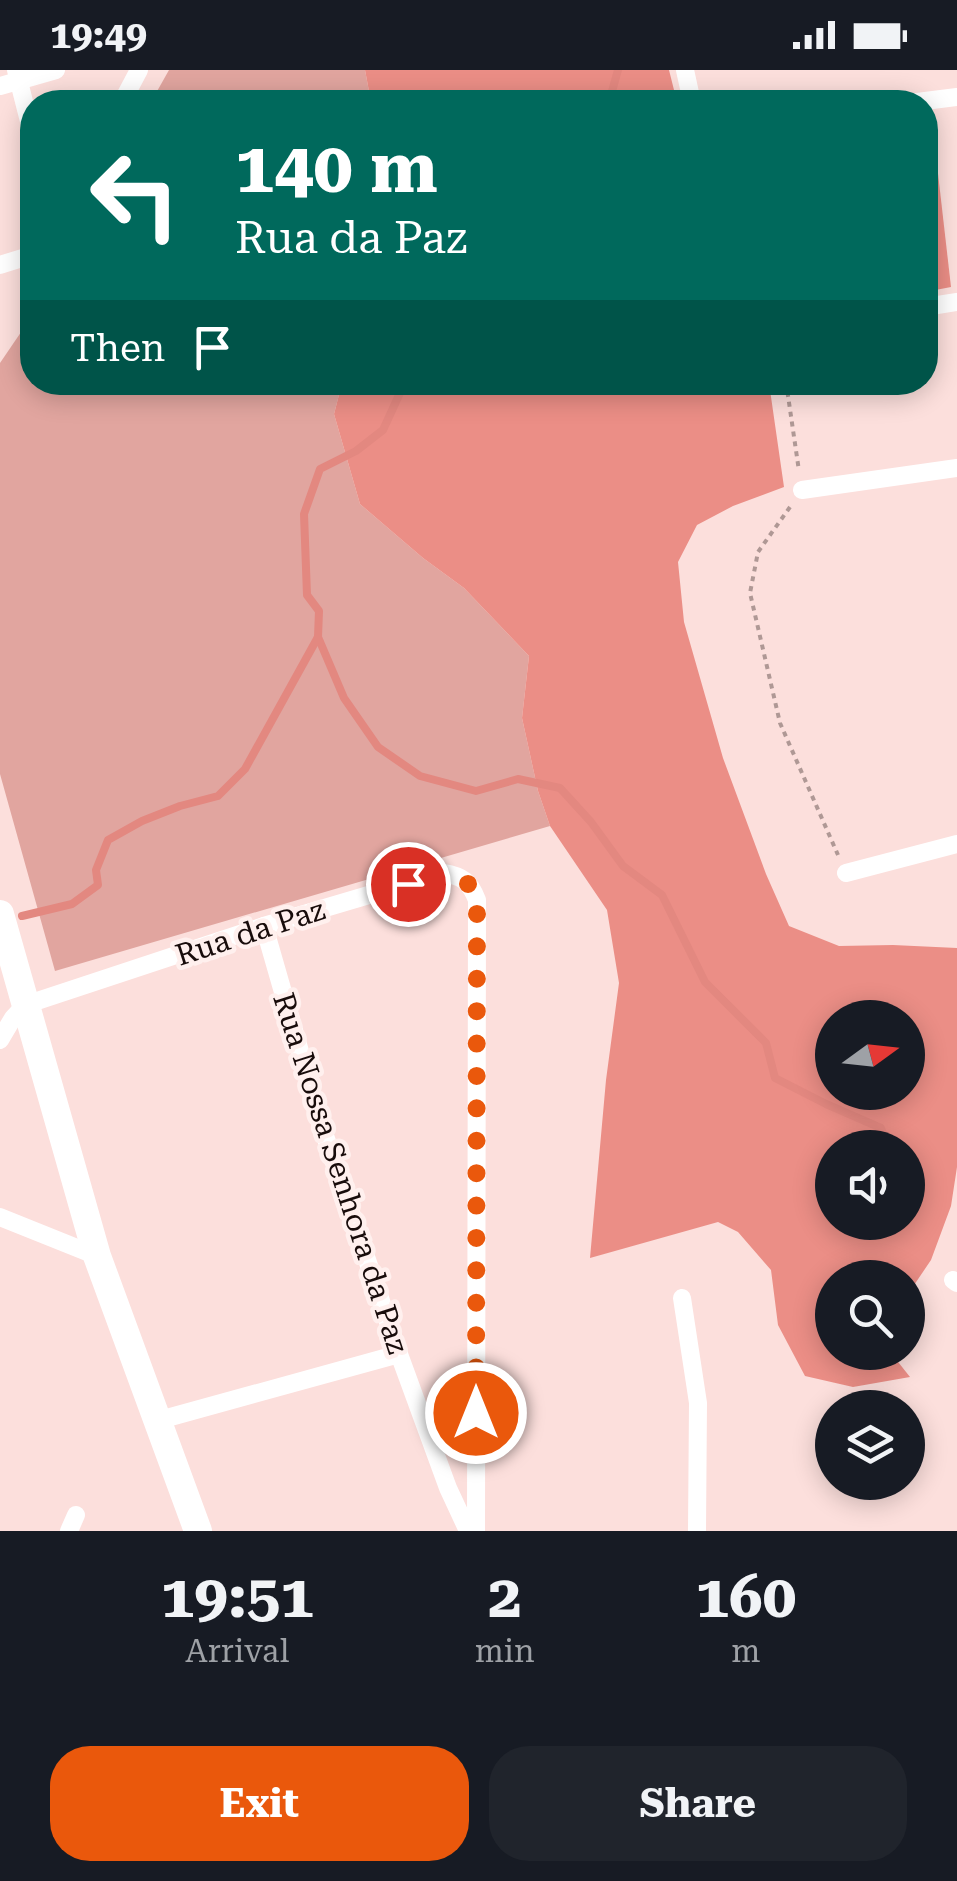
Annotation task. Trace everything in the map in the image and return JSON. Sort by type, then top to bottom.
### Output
[{"type":"main road","points":[[0,914],[97,1256],[198,1531]]},
{"type":"street","points":[[12,79],[56,70]]},
{"type":"street","points":[[802,490],[957,468]]},
{"type":"street","points":[[846,874],[957,844]]},
{"type":"street","name":"Rua da Paz","points":[[25,1005],[264,926],[444,873],[458,875],[470,884],[477,900],[476,1531]]},
{"type":"street","name":"Rua Nossa Senhora da Paz","points":[[264,926],[320,1121],[399,1354],[448,1488],[468,1531]]},
{"type":"street","points":[[0,1040],[25,1005]]},
{"type":"street","points":[[0,1217],[97,1256]]},
{"type":"street","points":[[682,1298],[698,1404],[697,1531]]},
{"type":"street","points":[[156,1421],[399,1354]]},
{"type":"path","points":[[788,395],[802,490],[758,552],[750,593],[780,723],[846,874]]},
{"type":"shaded area","points":[[169,70],[365,70],[369,90],[158,90]]},
{"type":"shaded area","points":[[365,70],[669,70],[674,90],[369,90]]},
{"type":"shaded area","points":[[938,173],[951,287],[938,290]]},
{"type":"shaded area","points":[[20,334],[20,395],[339,395],[334,414],[360,504],[464,588],[529,656],[522,718],[550,826],[55,971],[0,774],[0,363]]},
{"type":"shaded area","points":[[339,395],[771,395],[784,487],[733,506],[697,525],[678,562],[684,622],[723,758],[789,926],[839,946],[957,948],[957,1167],[951,1206],[931,1260],[925,1269],[925,1260],[815,1260],[815,1370],[904,1370],[910,1377],[853,1387],[805,1376],[778,1325],[771,1270],[738,1232],[718,1222],[590,1258],[619,983],[607,910],[550,826],[538,791],[522,718],[529,656],[464,588],[360,504],[334,414]]},
{"type":"waterway","points":[[612,90],[618,70]]},
{"type":"waterway","points":[[22,916],[72,904],[98,885],[96,870],[108,840],[142,821],[218,796],[245,769],[318,637],[319,611],[307,595],[304,514],[320,469],[356,451],[383,430],[399,395]]},
{"type":"waterway","points":[[318,637],[344,698],[378,747],[420,776],[476,791],[518,779],[560,788],[623,866],[662,895],[705,982],[766,1043],[775,1078],[882,1130]]},
{"type":"route","points":[[408,884],[444,873],[458,875],[470,884],[477,900],[476,1413]]}]
